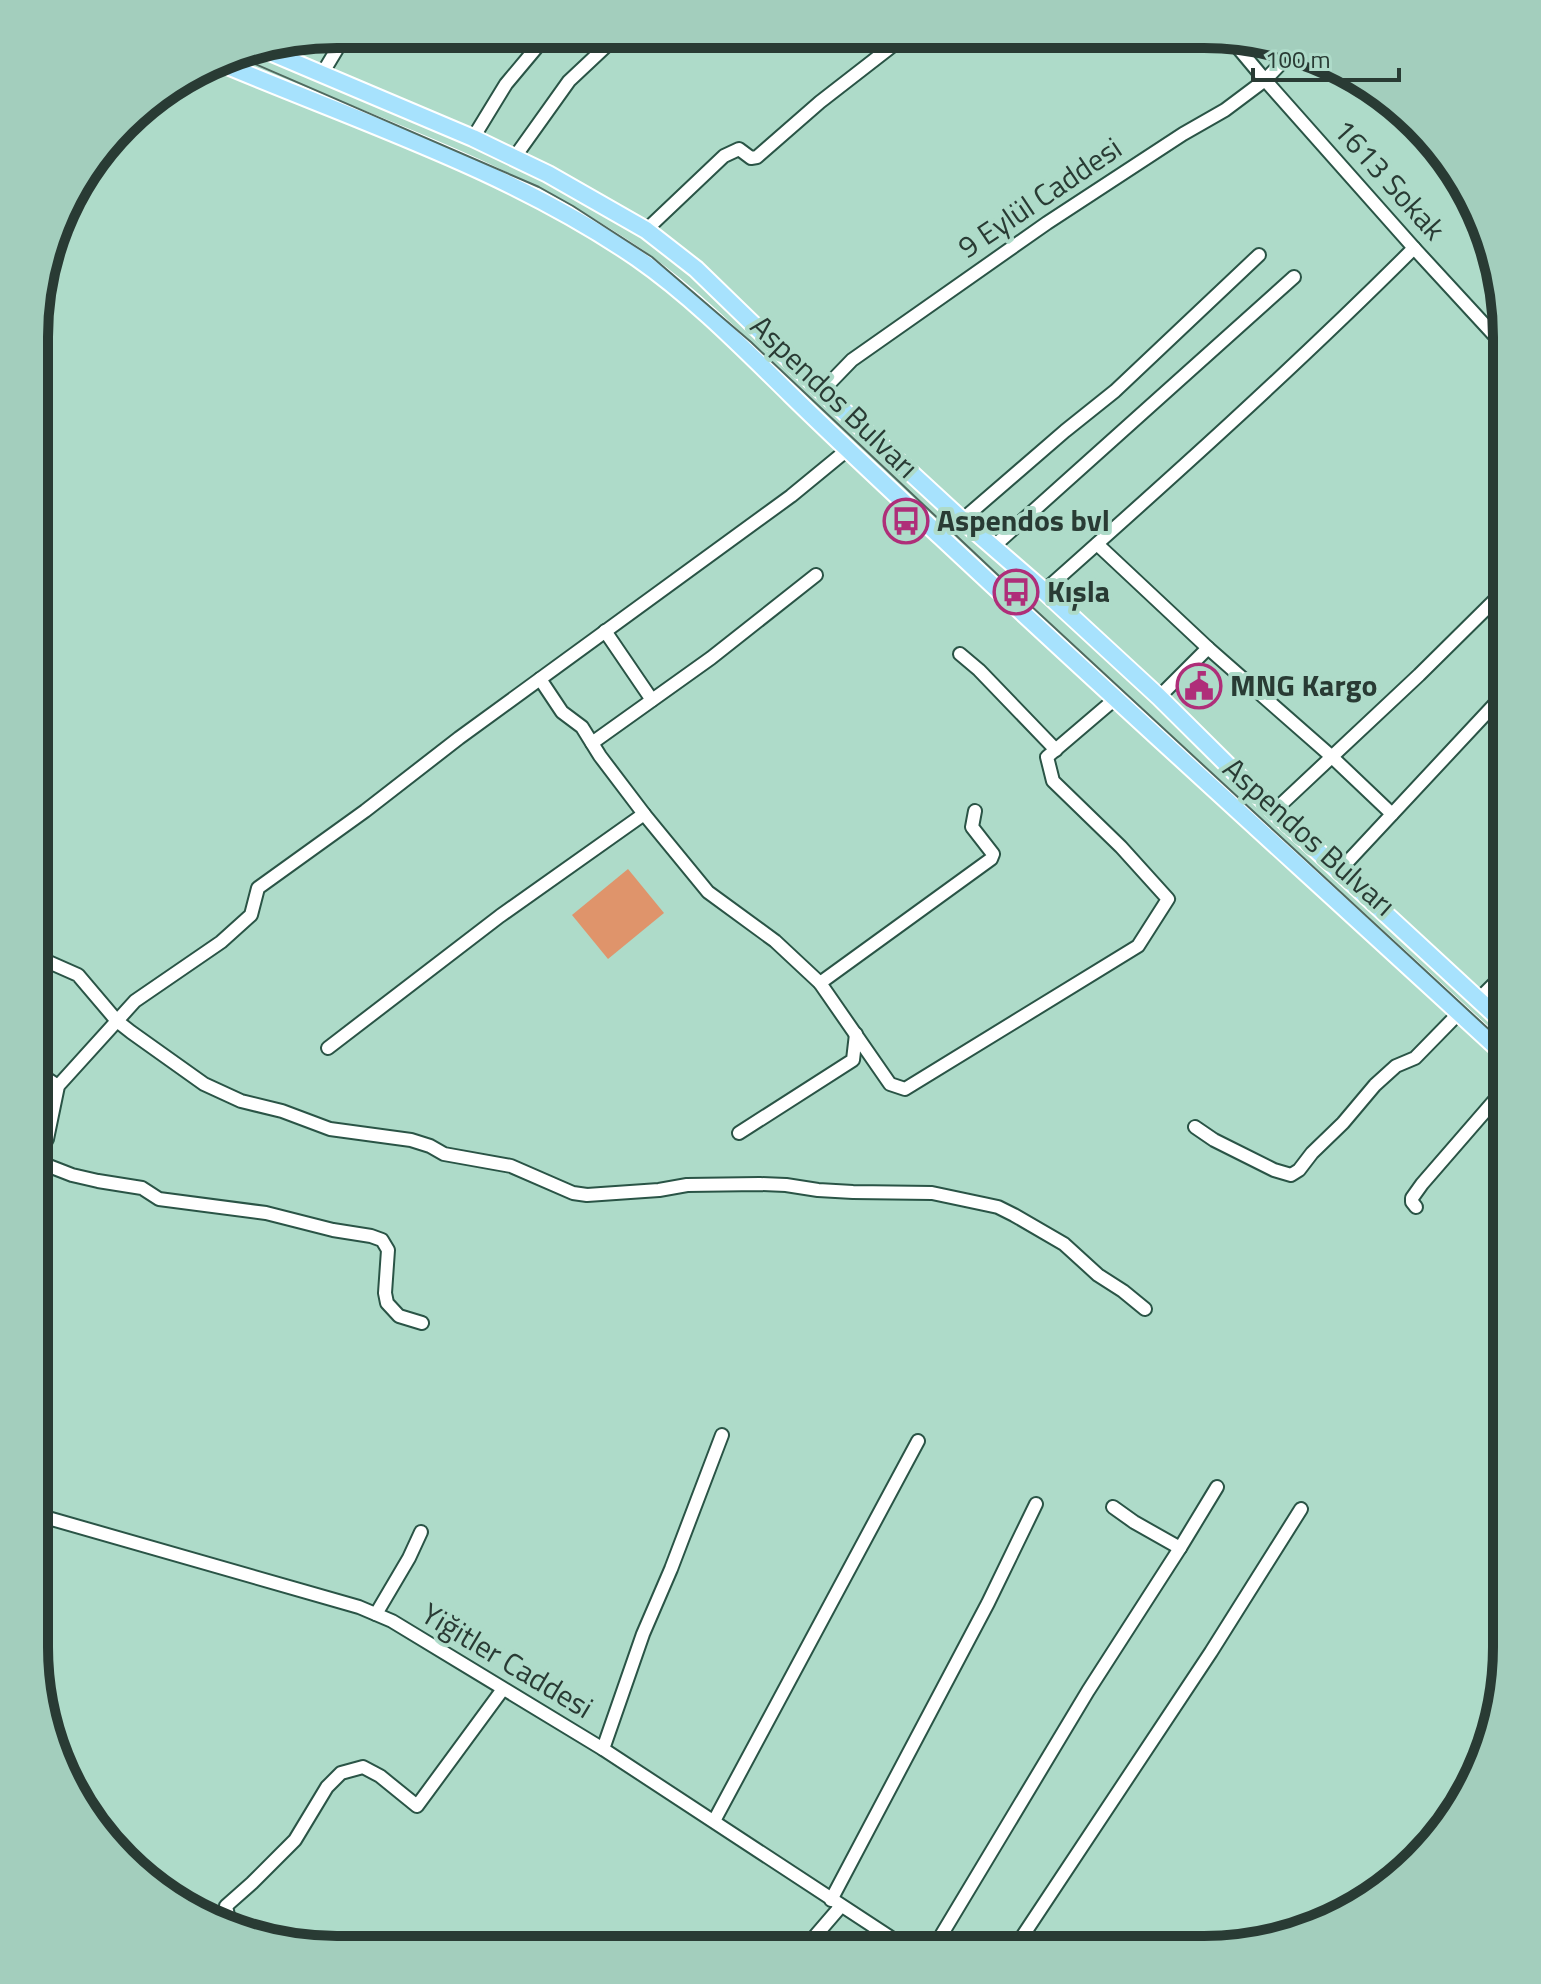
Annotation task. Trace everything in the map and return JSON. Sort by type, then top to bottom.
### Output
[{"type":"main road","name":"Aspendos Bulvarı","points":[[277,55],[473,138],[559,179],[646,230],[696,269],[822,391],[1159,697],[1274,811],[1493,1013]]},
{"type":"main road","name":"Aspendos Bulvarı","points":[[232,68],[477,169],[534,196],[638,259],[687,296],[847,450],[1115,699],[1493,1044]]},
{"type":"street","points":[[322,74],[338,48]]},
{"type":"street","points":[[473,138],[506,84],[536,48]]},
{"type":"street","points":[[514,158],[569,81],[604,48]]},
{"type":"street","points":[[646,230],[724,156],[739,149],[751,158],[757,157],[820,102],[890,48]]},
{"type":"street","name":"1613 Sokak","points":[[1240,50],[1493,334]]},
{"type":"street","name":"9 Eylül Caddesi","points":[[822,391],[852,360],[1141,161],[1225,110],[1265,80],[1285,60]]},
{"type":"street","points":[[1044,591],[1337,325],[1414,248]]},
{"type":"street","points":[[962,520],[1115,391],[1259,255]]},
{"type":"street","points":[[993,547],[1294,277]]},
{"type":"street","points":[[48,1134],[58,1086],[135,1001],[221,942],[251,915],[258,888],[791,496],[847,450]]},
{"type":"street","points":[[1097,544],[1392,814]]},
{"type":"street","points":[[592,743],[711,658],[816,575]]},
{"type":"street","points":[[1274,811],[1493,602]]},
{"type":"street","points":[[605,631],[652,700]]},
{"type":"street","points":[[1159,697],[1208,648]]},
{"type":"street","points":[[960,654],[1056,750]]},
{"type":"street","points":[[540,679],[562,712],[582,727],[644,814],[708,892],[775,941],[820,983],[890,1084],[905,1089],[1138,946],[1168,899],[1121,847],[1053,781],[1047,757],[1115,699]]},
{"type":"street","points":[[1339,871],[1493,706]]},
{"type":"street","points":[[820,983],[991,859],[993,854],[972,827],[975,811]]},
{"type":"street","points":[[328,1048],[500,916],[644,814]]},
{"type":"street","points":[[48,962],[78,975],[117,1021],[204,1084],[241,1101],[282,1111],[330,1129],[411,1140],[444,1154],[511,1166],[573,1193],[587,1195],[687,1185],[786,1185],[830,1191],[932,1193],[998,1207],[1064,1244],[1098,1275],[1145,1309]]},
{"type":"street","points":[[1478,1000],[1493,985]]},
{"type":"street","points":[[1195,1127],[1274,1170],[1291,1175],[1343,1123],[1375,1085],[1396,1066],[1415,1058],[1459,1013]]},
{"type":"street","points":[[739,1133],[853,1060],[856,1034]]},
{"type":"street","points":[[48,1079],[58,1086]]},
{"type":"street","points":[[1416,1207],[1412,1198],[1422,1184],[1493,1102]]},
{"type":"street","points":[[48,1166],[85,1178],[142,1188],[159,1199],[266,1213],[382,1240],[388,1250],[387,1303],[399,1316],[422,1323]]},
{"type":"street","points":[[603,1749],[643,1634],[722,1435]]},
{"type":"street","points":[[714,1821],[918,1441]]},
{"type":"street","points":[[941,1936],[1088,1691],[1217,1487]]},
{"type":"street","points":[[813,1936],[836,1903],[1036,1504]]},
{"type":"street","points":[[1113,1507],[1180,1548]]},
{"type":"street","points":[[1023,1936],[1301,1509]]},
{"type":"street","name":"Yiğitler Caddesi","points":[[48,1518],[359,1607],[392,1621],[603,1749],[888,1936]]},
{"type":"street","points":[[376,1614],[421,1532]]},
{"type":"street","points":[[228,1915],[226,1906],[295,1840],[327,1787],[341,1773],[363,1767],[380,1776],[417,1806],[503,1689]]},
{"type":"shaded area","points":[[628,869],[664,913],[608,959],[572,915]]},
{"type":"tram line","points":[[249,62],[539,187],[652,257],[751,342],[1493,1033]]},
{"type":"place","name":"Aspendos bvl","points":[[906,521]]},
{"type":"place","name":"Kışla","points":[[1016,592]]},
{"type":"place","name":"MNG Kargo","points":[[1199,686]]}]
